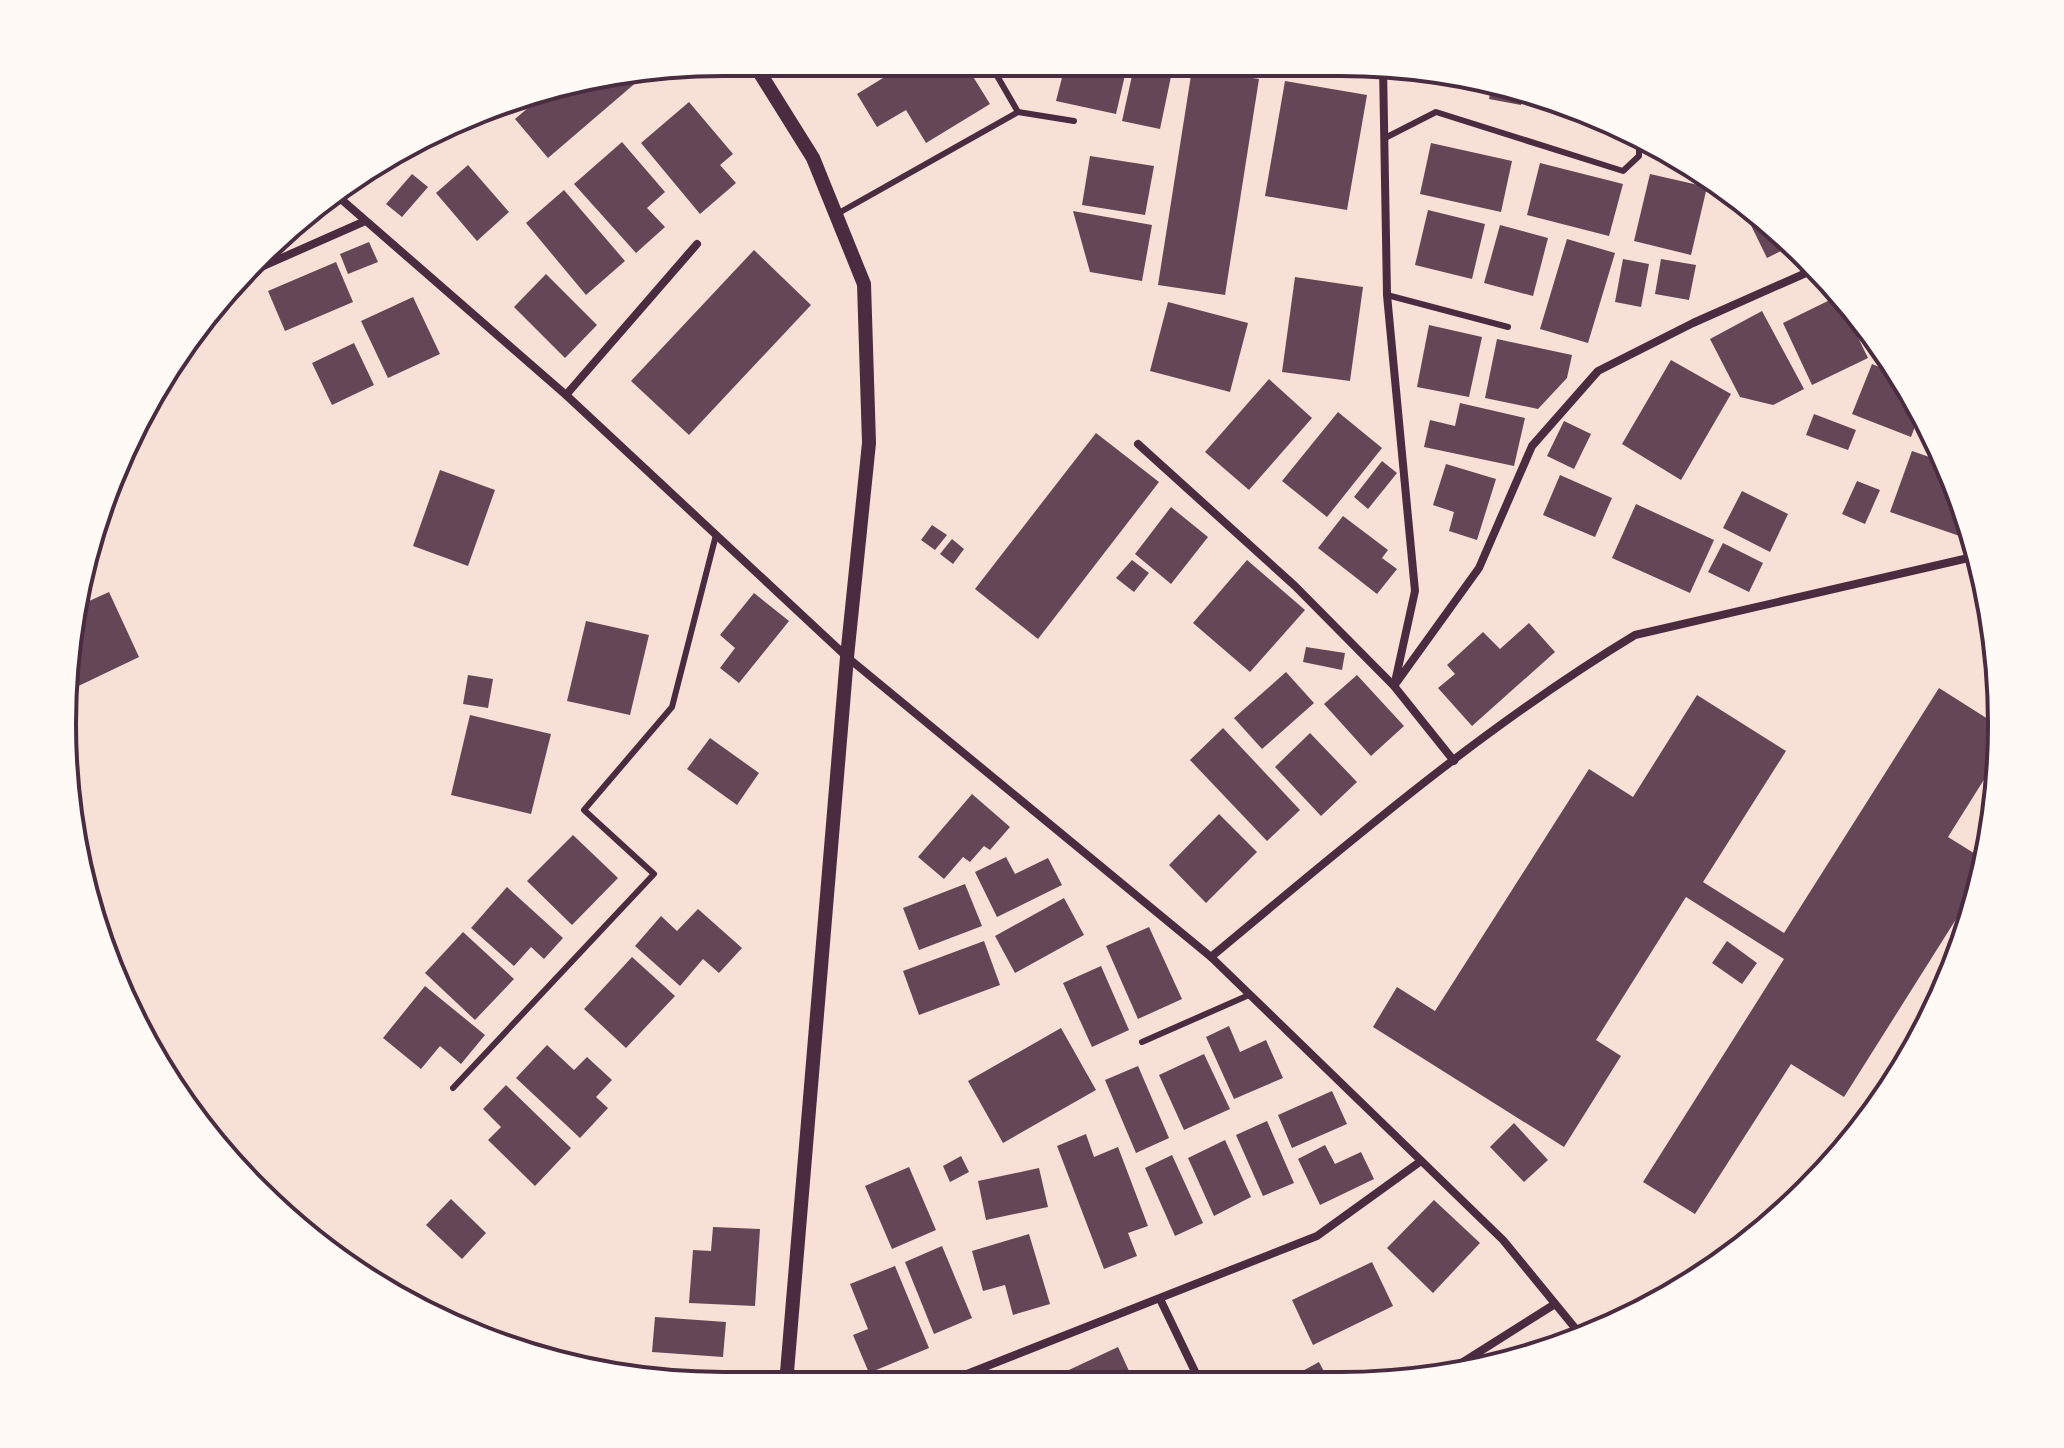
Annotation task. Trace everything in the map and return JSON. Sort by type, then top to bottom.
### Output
[{"type":"street","points":[[762,76],[813,158],[864,284],[869,443],[847,657],[787,1372]]},
{"type":"street","points":[[1383,77],[1387,295],[1415,591],[1394,686]]},
{"type":"street","points":[[342,201],[566,395],[847,657],[1211,957],[1503,1240],[1575,1328]]},
{"type":"street","points":[[268,264],[363,222]]},
{"type":"street","points":[[566,395],[697,244]]},
{"type":"street","points":[[1394,686],[1479,568],[1532,446],[1598,371],[1693,323],[1805,273]]},
{"type":"street","points":[[1138,444],[1295,586],[1394,686],[1454,761]]},
{"type":"street","points":[[1211,957],[1395,804],[1587,664],[1635,635],[1967,558]]},
{"type":"street","points":[[972,1372],[1317,1236],[1421,1161]]},
{"type":"street","points":[[1160,1299],[1195,1372]]},
{"type":"street","points":[[1467,1360],[1555,1304]]},
{"type":"lane","points":[[997,76],[1018,112]]},
{"type":"lane","points":[[836,215],[1018,112],[1074,121]]},
{"type":"lane","points":[[1385,138],[1436,112],[1623,171],[1639,156],[1639,149]]},
{"type":"lane","points":[[1387,295],[1508,327]]},
{"type":"lane","points":[[453,1088],[654,874],[584,810],[672,707],[716,535]]},
{"type":"lane","points":[[1142,1042],[1249,995]]},
{"type":"building","points":[[886,76],[973,76],[990,104],[926,143],[906,110],[877,127],[857,94]]},
{"type":"building","points":[[1062,76],[1125,76],[1116,114],[1056,101]]},
{"type":"building","points":[[1132,76],[1171,76],[1160,129],[1122,121]]},
{"type":"building","points":[[1191,76],[1259,79],[1225,295],[1158,285]]},
{"type":"building","points":[[1285,81],[1367,95],[1347,210],[1265,196]]},
{"type":"building","points":[[636,82],[548,158],[515,119],[531,106],[598,88]]},
{"type":"building","points":[[1490,94],[1522,102],[1521,105],[1489,99]]},
{"type":"building","points":[[689,102],[733,154],[720,165],[736,183],[700,214],[641,143]]},
{"type":"building","points":[[622,142],[665,192],[647,208],[665,227],[636,253],[574,184]]},
{"type":"building","points":[[1431,143],[1512,161],[1501,212],[1420,194]]},
{"type":"building","points":[[1090,156],[1154,166],[1145,215],[1082,205]]},
{"type":"building","points":[[1540,163],[1623,184],[1609,236],[1527,215]]},
{"type":"building","points":[[468,165],[509,212],[477,241],[436,193]]},
{"type":"building","points":[[412,174],[428,187],[402,217],[386,204]]},
{"type":"building","points":[[1650,174],[1701,186],[1706,190],[1691,255],[1634,241]]},
{"type":"building","points":[[564,190],[625,261],[586,295],[526,223]]},
{"type":"building","points":[[1428,210],[1485,224],[1472,279],[1415,265]]},
{"type":"building","points":[[1073,211],[1152,225],[1142,281],[1090,272]]},
{"type":"building","points":[[1750,223],[1782,251],[1767,258]]},
{"type":"building","points":[[1500,225],[1548,238],[1533,296],[1484,283]]},
{"type":"building","points":[[1567,239],[1615,253],[1588,343],[1540,329]]},
{"type":"building","points":[[369,242],[378,262],[348,274],[340,254]]},
{"type":"building","points":[[754,250],[811,305],[689,435],[631,381]]},
{"type":"building","points":[[1623,259],[1649,264],[1641,307],[1615,302]]},
{"type":"building","points":[[1661,259],[1696,265],[1689,300],[1655,294]]},
{"type":"building","points":[[336,262],[353,302],[285,331],[268,291]]},
{"type":"building","points":[[546,274],[597,325],[565,358],[514,307]]},
{"type":"building","points":[[1295,277],[1363,287],[1350,381],[1282,372]]},
{"type":"building","points":[[413,297],[440,354],[388,378],[361,321]]},
{"type":"building","points":[[1830,300],[1855,332],[1868,358],[1812,385],[1783,323]]},
{"type":"building","points":[[1168,302],[1248,323],[1230,392],[1150,371]]},
{"type":"building","points":[[1762,311],[1804,389],[1773,405],[1740,397],[1710,339]]},
{"type":"building","points":[[1429,325],[1482,337],[1469,397],[1417,387]]},
{"type":"building","points":[[1497,339],[1572,355],[1567,378],[1538,409],[1485,398]]},
{"type":"building","points":[[354,343],[374,385],[332,405],[312,363]]},
{"type":"building","points":[[1671,360],[1731,394],[1681,480],[1622,444]]},
{"type":"building","points":[[1872,364],[1881,368],[1915,426],[1911,437],[1852,414]]},
{"type":"building","points":[[1269,379],[1312,418],[1249,490],[1205,452]]},
{"type":"building","points":[[1460,403],[1525,418],[1514,466],[1424,447],[1430,420],[1455,426]]},
{"type":"building","points":[[1338,412],[1382,448],[1327,517],[1282,481]]},
{"type":"building","points":[[1814,414],[1856,430],[1848,450],[1806,435]]},
{"type":"building","points":[[1564,421],[1591,434],[1574,469],[1547,456]]},
{"type":"building","points":[[1096,433],[1159,482],[1038,639],[975,589]]},
{"type":"building","points":[[1912,451],[1930,457],[1960,536],[1890,512]]},
{"type":"building","points":[[1382,461],[1397,473],[1368,509],[1354,497]]},
{"type":"building","points":[[1446,464],[1496,479],[1477,540],[1449,531],[1454,512],[1433,505]]},
{"type":"building","points":[[440,470],[495,490],[468,566],[413,546]]},
{"type":"building","points":[[1560,475],[1612,498],[1595,537],[1543,515]]},
{"type":"building","points":[[1857,481],[1880,490],[1865,524],[1842,514]]},
{"type":"building","points":[[1742,491],[1788,514],[1770,552],[1723,528]]},
{"type":"building","points":[[1636,504],[1714,540],[1690,593],[1612,558]]},
{"type":"building","points":[[1171,507],[1208,537],[1171,584],[1135,554]]},
{"type":"building","points":[[1343,516],[1388,550],[1382,558],[1397,569],[1377,594],[1318,548]]},
{"type":"building","points":[[932,525],[947,535],[935,550],[921,540]]},
{"type":"building","points":[[952,539],[964,549],[953,564],[940,554]]},
{"type":"building","points":[[1723,543],[1763,563],[1749,592],[1708,572]]},
{"type":"building","points":[[1132,560],[1149,573],[1134,592],[1116,578]]},
{"type":"building","points":[[1247,560],[1305,610],[1250,672],[1193,623]]},
{"type":"building","points":[[109,592],[139,657],[77,687],[82,639],[87,602]]},
{"type":"building","points":[[754,593],[789,621],[739,683],[720,668],[735,648],[720,635]]},
{"type":"building","points":[[586,621],[649,635],[630,715],[567,701]]},
{"type":"building","points":[[1529,623],[1555,652],[1472,726],[1438,688],[1455,674],[1447,665],[1483,632],[1500,649]]},
{"type":"building","points":[[1306,647],[1345,653],[1342,670],[1303,662]]},
{"type":"building","points":[[1286,672],[1314,703],[1262,749],[1234,718]]},
{"type":"building","points":[[468,675],[493,679],[488,708],[463,704]]},
{"type":"building","points":[[1357,675],[1404,726],[1371,756],[1324,704]]},
{"type":"building","points":[[1939,688],[1988,719],[1986,777],[1948,837],[1975,854],[1959,914],[1844,1097],[1791,1064],[1695,1214],[1643,1182],[1784,959],[1686,897],[1596,1040],[1621,1056],[1564,1147],[1373,1027],[1397,987],[1435,1011],[1589,769],[1633,797],[1697,695],[1786,751],[1703,882],[1784,933]]},
{"type":"building","points":[[470,715],[551,734],[531,814],[451,795]]},
{"type":"building","points":[[1223,728],[1300,810],[1267,841],[1190,760]]},
{"type":"building","points":[[1310,733],[1357,782],[1321,816],[1275,767]]},
{"type":"building","points":[[710,738],[759,773],[737,805],[687,769]]},
{"type":"building","points":[[972,794],[1010,827],[990,850],[984,846],[970,862],[963,857],[944,879],[918,857]]},
{"type":"building","points":[[1219,814],[1257,852],[1206,903],[1169,865]]},
{"type":"building","points":[[573,835],[618,878],[572,925],[527,881]]},
{"type":"building","points":[[1006,857],[1015,874],[1048,858],[1062,885],[997,917],[975,872]]},
{"type":"building","points":[[965,884],[982,926],[919,950],[903,908]]},
{"type":"building","points":[[507,887],[563,938],[544,959],[531,947],[514,966],[471,928]]},
{"type":"building","points":[[1064,898],[1084,935],[1015,973],[995,936]]},
{"type":"building","points":[[698,909],[742,948],[719,973],[703,959],[680,986],[635,946],[661,916],[677,931]]},
{"type":"building","points":[[1149,927],[1182,999],[1138,1019],[1106,946]]},
{"type":"building","points":[[463,932],[514,979],[475,1020],[425,973]]},
{"type":"building","points":[[984,941],[1000,985],[919,1015],[903,971]]},
{"type":"building","points":[[1727,941],[1757,963],[1742,984],[1712,963]]},
{"type":"building","points":[[632,957],[675,996],[626,1048],[584,1009]]},
{"type":"building","points":[[1101,966],[1129,1030],[1092,1047],[1063,983]]},
{"type":"building","points":[[425,986],[485,1035],[461,1064],[440,1046],[421,1069],[383,1038]]},
{"type":"building","points":[[1229,1026],[1240,1052],[1266,1040],[1283,1078],[1234,1099],[1206,1037]]},
{"type":"building","points":[[1061,1028],[1096,1090],[1003,1143],[968,1081]]},
{"type":"building","points":[[547,1045],[574,1070],[587,1057],[612,1080],[596,1097],[608,1108],[580,1138],[516,1078]]},
{"type":"building","points":[[1204,1054],[1230,1109],[1184,1130],[1159,1075]]},
{"type":"building","points":[[1138,1066],[1169,1138],[1136,1153],[1105,1080]]},
{"type":"building","points":[[506,1085],[571,1148],[535,1186],[488,1140],[501,1127],[483,1109]]},
{"type":"building","points":[[1332,1091],[1347,1124],[1292,1148],[1278,1115]]},
{"type":"building","points":[[1267,1121],[1294,1183],[1263,1196],[1236,1135]]},
{"type":"building","points":[[1514,1123],[1548,1160],[1524,1182],[1490,1147]]},
{"type":"building","points":[[1086,1134],[1094,1157],[1118,1147],[1148,1226],[1128,1233],[1137,1256],[1104,1269],[1057,1146]]},
{"type":"building","points":[[1225,1140],[1251,1197],[1214,1216],[1188,1158]]},
{"type":"building","points":[[1325,1145],[1335,1164],[1361,1152],[1374,1179],[1320,1205],[1298,1159]]},
{"type":"building","points":[[1172,1155],[1203,1223],[1175,1236],[1145,1168]]},
{"type":"building","points":[[961,1156],[969,1172],[950,1182],[943,1166]]},
{"type":"building","points":[[909,1167],[936,1230],[892,1249],[865,1186]]},
{"type":"building","points":[[1039,1168],[1048,1207],[986,1220],[978,1181]]},
{"type":"building","points":[[451,1199],[486,1233],[462,1259],[426,1225]]},
{"type":"building","points":[[1434,1200],[1480,1243],[1433,1293],[1387,1248]]},
{"type":"building","points":[[713,1227],[760,1229],[755,1306],[689,1303],[693,1250],[711,1251]]},
{"type":"building","points":[[1029,1234],[1050,1304],[1013,1315],[1005,1285],[983,1291],[972,1251]]},
{"type":"building","points":[[942,1246],[972,1318],[934,1334],[905,1262]]},
{"type":"building","points":[[1372,1262],[1393,1306],[1313,1345],[1292,1300]]},
{"type":"building","points":[[895,1266],[929,1348],[869,1372],[853,1335],[868,1329],[850,1284]]},
{"type":"building","points":[[655,1317],[726,1322],[723,1357],[652,1352]]},
{"type":"building","points":[[1118,1347],[1129,1372],[1065,1372]]},
{"type":"building","points":[[1319,1362],[1324,1372],[1301,1372]]},
{"type":"building","points":[[674,1369],[730,1372],[682,1371]]}]
